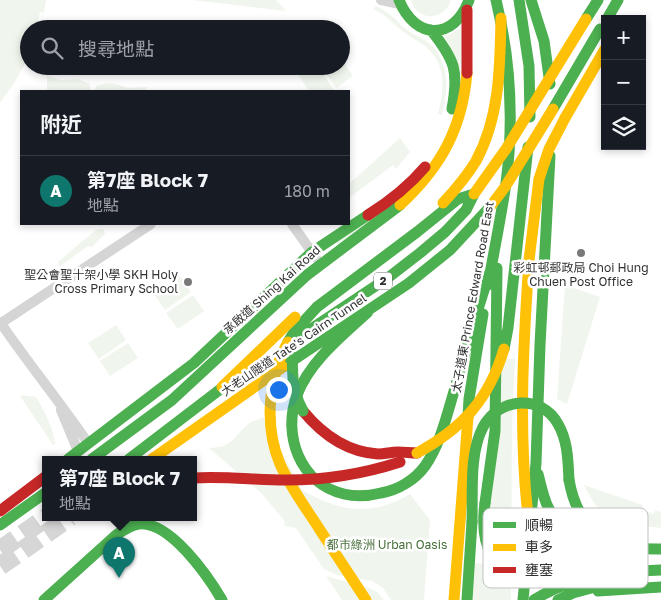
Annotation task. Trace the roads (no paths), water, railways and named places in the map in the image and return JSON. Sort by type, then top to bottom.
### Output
[{"type":"main road","name":"太子道東 Prince Edward Road East","points":[[454,600],[470,399],[507,169],[512,117],[508,58],[496,0]]},
{"type":"main road","points":[[197,478],[296,480],[336,478],[380,469],[442,440],[461,424],[482,400],[496,376],[508,328],[528,144],[530,84],[519,0]]},
{"type":"main road","points":[[531,0],[548,60],[551,108],[536,464],[531,508]]},
{"type":"main road","name":"大老山隧道 Tate's Cairn Tunnel","points":[[222,387],[389,277],[445,232],[466,210],[474,194],[497,164],[598,0]]},
{"type":"main road","name":"大老山隧道 Tate's Cairn Tunnel","points":[[609,15],[618,0]]},
{"type":"main road","points":[[622,15],[628,0]]},
{"type":"main road","points":[[399,2],[402,11],[411,22],[424,29],[431,30],[448,28],[462,18],[468,5]]},
{"type":"main road","name":"承啟道 Shing Kai Road","points":[[101,456],[181,392],[320,264],[410,199],[431,174],[445,152],[458,120],[466,85],[469,51],[468,5]]},
{"type":"main road","points":[[386,240],[441,204],[465,179],[484,144],[490,129],[498,96],[501,18]]},
{"type":"main road","name":"大老山隧道 Tate's Cairn Tunnel","points":[[156,456],[244,393],[368,312],[435,263],[460,240],[490,207],[505,187],[601,29]]},
{"type":"main road","name":"承啟道 Shing Kai Road","points":[[80,455],[88,443],[194,363],[312,252],[383,206],[419,175],[440,144],[449,121],[456,85],[455,69],[446,49],[431,30]]},
{"type":"main road","points":[[526,508],[520,422],[521,391],[529,260],[539,179],[549,149],[601,55]]},
{"type":"main road","points":[[222,387],[327,292],[411,237],[458,199],[474,194]]},
{"type":"main road","points":[[485,508],[495,431],[498,326],[496,236]]},
{"type":"main road","points":[[368,312],[334,345],[310,373],[297,396],[291,423],[292,438],[299,460],[312,478],[332,490],[351,497],[370,496],[397,489],[411,479],[425,464],[444,424],[490,272]]},
{"type":"main road","points":[[327,292],[297,341],[293,354],[292,380],[301,407],[312,423],[322,432],[349,448],[377,454],[417,453]]},
{"type":"main road","points":[[327,292],[299,324],[282,353],[272,388],[270,405],[272,430],[280,463],[298,497],[366,600]]},
{"type":"main road","name":"2","points":[[133,456],[222,387]]},
{"type":"main road","points":[[467,598],[478,444],[482,429],[489,417],[498,409],[511,403],[524,401],[535,404],[554,417],[565,440],[572,496],[576,508]]},
{"type":"main road","points":[[88,443],[99,456]]},
{"type":"main road","points":[[536,464],[549,508]]},
{"type":"main road","points":[[0,512],[42,479]]},
{"type":"main road","points":[[0,525],[42,495]]},
{"type":"main road","points":[[123,521],[127,528]]},
{"type":"main road","points":[[44,600],[103,546],[127,528],[140,521]]},
{"type":"main road","points":[[144,521],[173,538],[209,580],[222,600]]},
{"type":"main road","points":[[648,545],[660,552]]},
{"type":"main road","points":[[648,571],[661,570]]},
{"type":"main road","points":[[648,583],[661,582]]},
{"type":"main road","points":[[648,588],[661,587]]},
{"type":"main road","points":[[534,600],[552,588]]},
{"type":"main road","points":[[558,600],[573,593],[592,588]]},
{"type":"main road","points":[[594,588],[609,590]]},
{"type":"main road","points":[[567,600],[609,590],[644,588]]},
{"type":"street","points":[[381,0],[399,2]]},
{"type":"street","points":[[88,443],[0,322],[149,225]]},
{"type":"street","points":[[293,225],[320,264]]},
{"type":"street","points":[[58,404],[80,455]]},
{"type":"tunnel","points":[[0,550],[42,521]]},
{"type":"tunnel","points":[[0,566],[64,521]]},
{"type":"place","name":"彩虹邨郵政局 Choi Hung Chuen Post Office","points":[[581,253]]},
{"type":"place","name":"聖公會聖十架小學 SKH Holy Cross Primary School","points":[[188,282]]},
{"type":"place","name":"第7座 Block 7","points":[[119,578]]},
{"type":"park label","name":"都市綠洲 Urban Oasis","points":[[387,545]]}]
